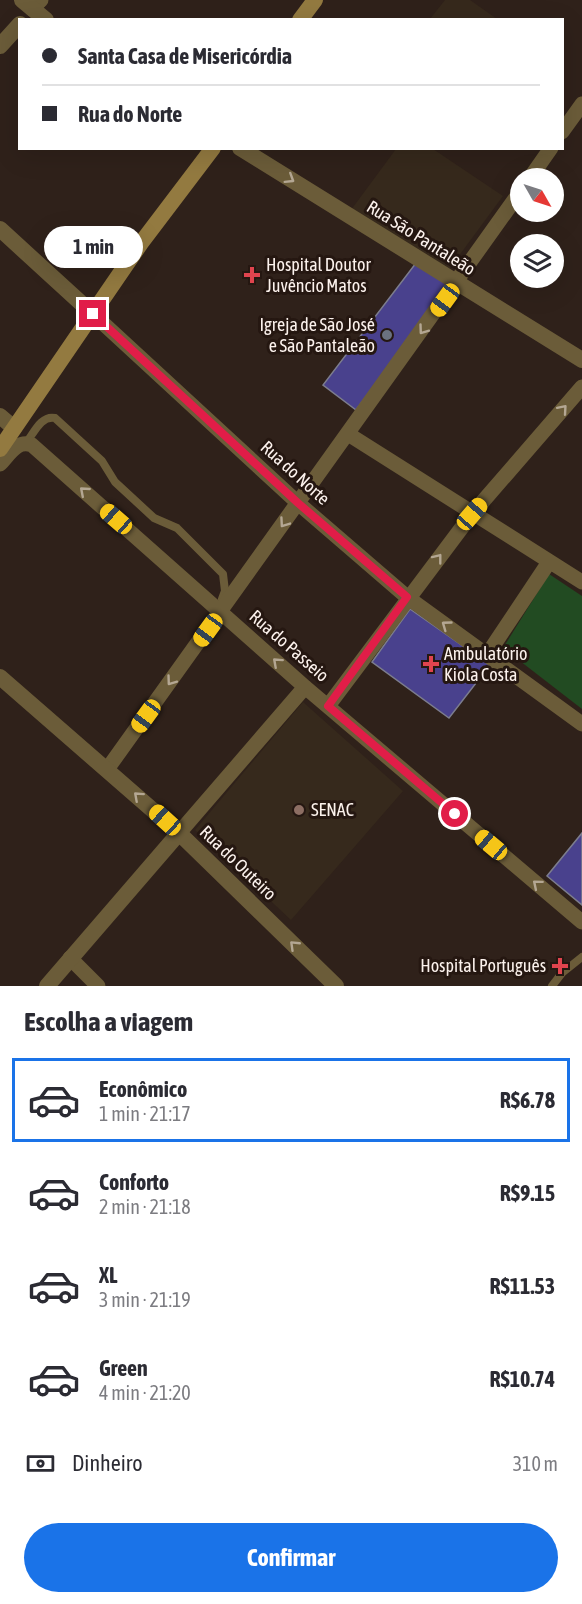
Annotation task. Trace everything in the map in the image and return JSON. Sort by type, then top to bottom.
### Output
[{"type":"main road","points":[[302,18],[315,0]]},
{"type":"main road","points":[[0,449],[141,243],[211,150]]},
{"type":"street","points":[[0,46],[18,26]]},
{"type":"street","points":[[564,129],[582,104]]},
{"type":"street","name":"Rua São Pantaleão","points":[[243,150],[582,360]]},
{"type":"street","points":[[537,168],[550,150]]},
{"type":"street","points":[[108,768],[510,206]]},
{"type":"street","name":"Rua do Norte","points":[[0,229],[298,503],[407,597],[582,724]]},
{"type":"street","points":[[328,706],[407,597],[472,514],[582,387]]},
{"type":"street","points":[[0,416],[14,428]]},
{"type":"street","points":[[348,434],[582,582]]},
{"type":"street","points":[[0,464],[17,446],[26,443]]},
{"type":"street","name":"Rua do Passeio","points":[[26,443],[305,687],[582,922]]},
{"type":"street","points":[[487,655],[549,562]]},
{"type":"street","name":"Rua do Outeiro","points":[[0,677],[108,768],[179,833],[336,986]]},
{"type":"street","points":[[47,986],[305,687]]},
{"type":"street","points":[[70,958],[98,986]]},
{"type":"lane","points":[[26,443],[42,421],[51,417],[55,418],[102,461],[115,482],[154,518],[177,528],[223,574],[225,591],[219,610]]},
{"type":"lane","points":[[552,986],[562,973],[582,957]]},
{"type":"shaded area","points":[[445,0],[470,0],[496,18],[431,18]]},
{"type":"shaded area","points":[[395,150],[434,150],[503,196],[447,272],[351,210]]},
{"type":"shaded area","name":"SENAC","points":[[303,702],[403,791],[291,920],[195,830]]},
{"type":"green space","points":[[549,574],[582,596],[582,709],[503,648]]},
{"type":"building","name":"Igreja de São José e São Pantaleão","points":[[416,263],[450,285],[356,410],[323,385]]},
{"type":"building","name":"Ambulatório Kiola Costa","points":[[410,609],[490,665],[449,718],[372,662]]},
{"type":"building","points":[[582,833],[582,905],[547,876]]},
{"type":"place","name":"Hospital Doutor Juvêncio Matos","points":[[252,275]]},
{"type":"place","name":"Igreja de São José e São Pantaleão","points":[[387,335]]},
{"type":"place","name":"Ambulatório Kiola Costa","points":[[431,664]]},
{"type":"place","name":"SENAC","points":[[299,810]]},
{"type":"place","name":"Hospital Português","points":[[560,966]]},
{"type":"route","points":[[93,314],[298,503],[407,597],[328,706],[455,814]]}]
